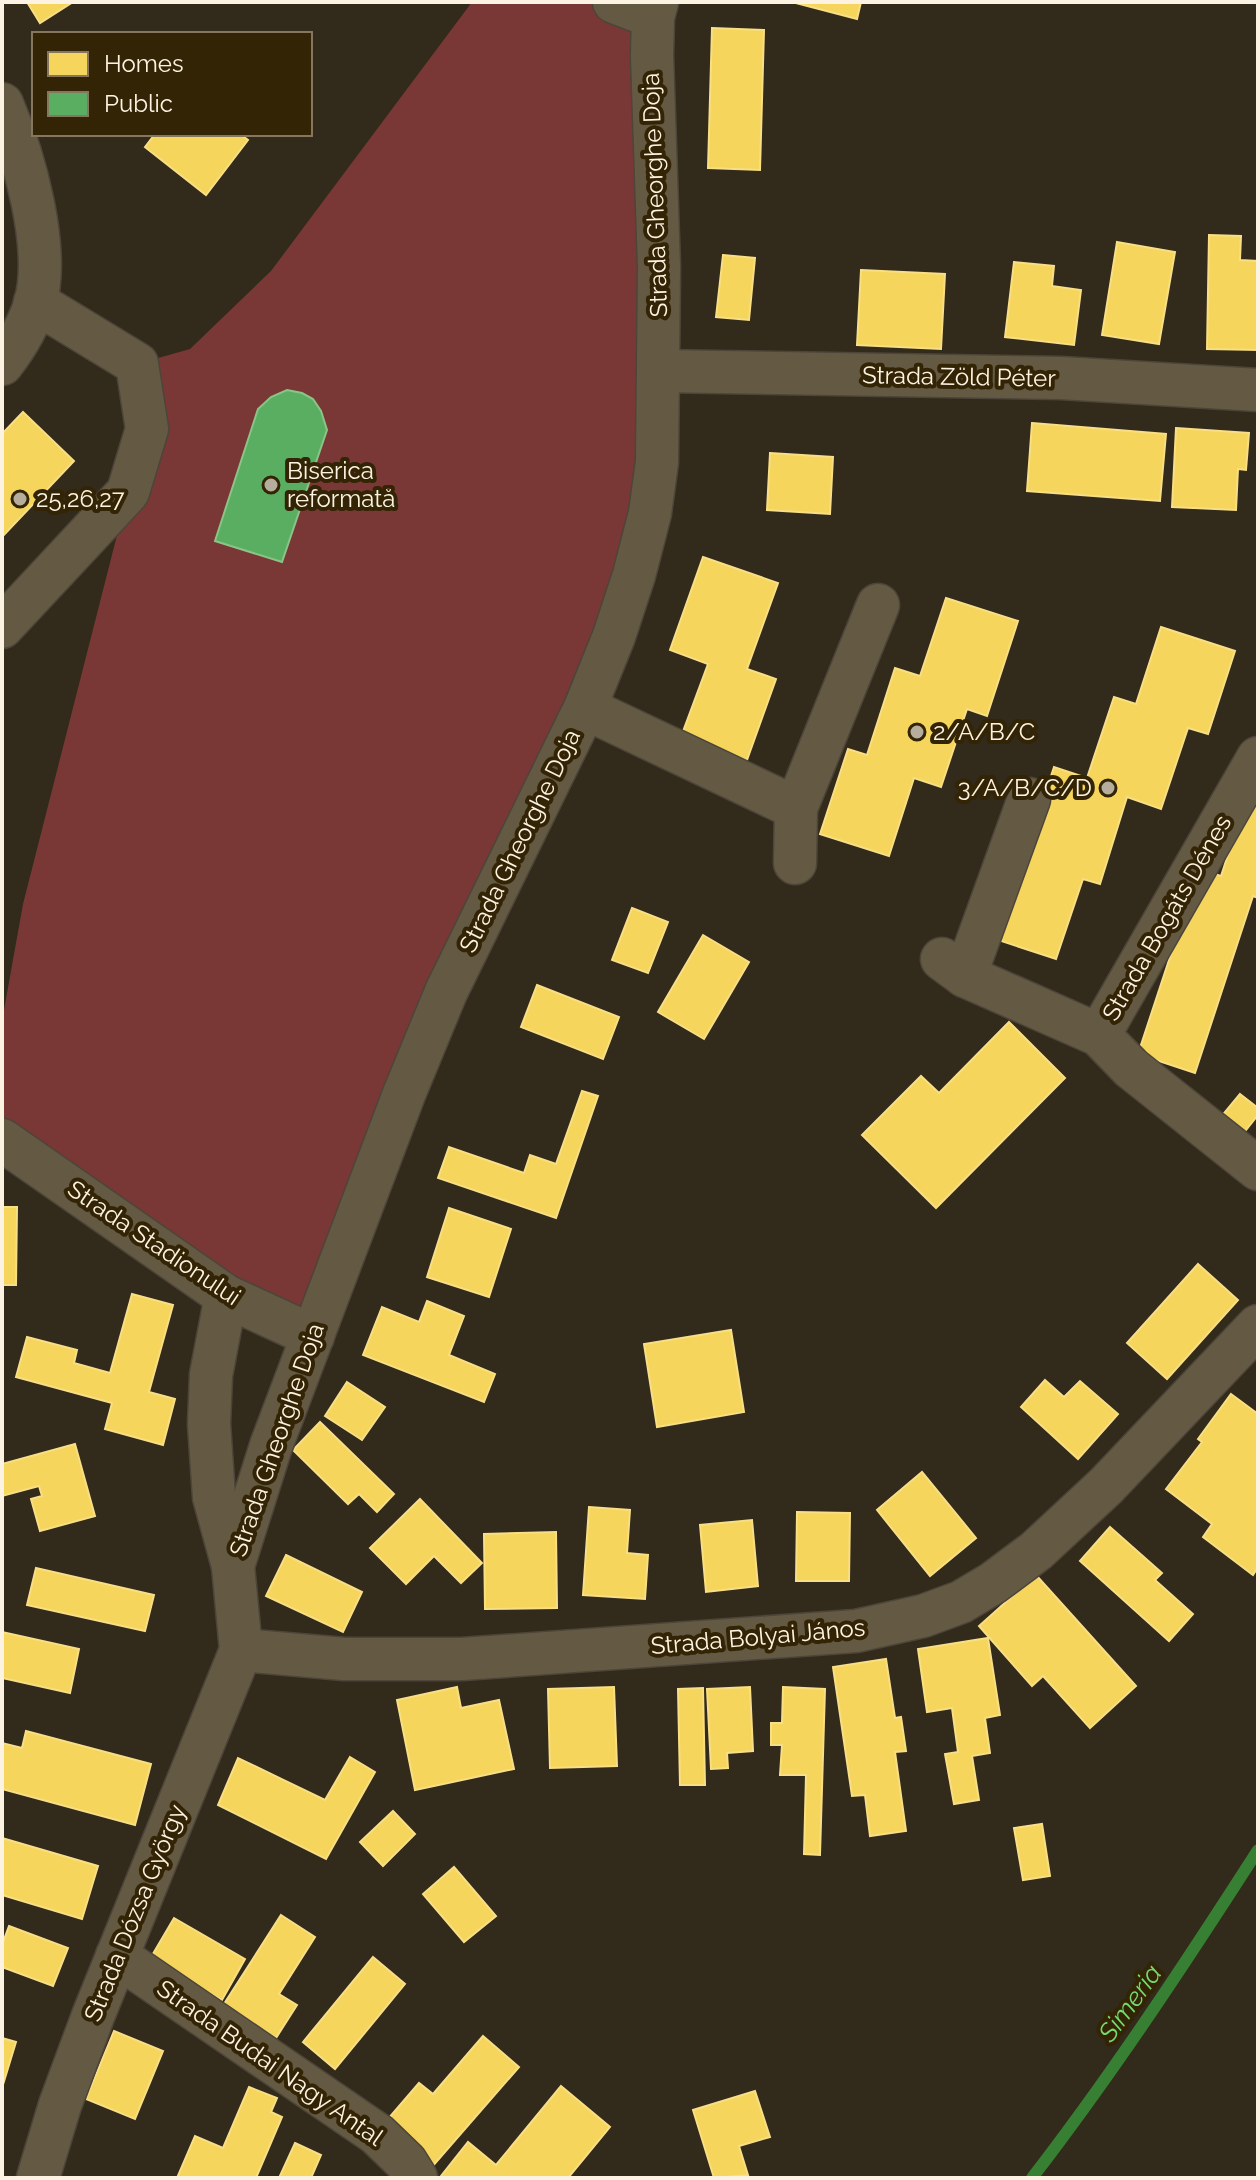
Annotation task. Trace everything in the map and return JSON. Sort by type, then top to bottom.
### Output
[{"type":"street","points":[[614,2],[655,10]]},
{"type":"street","name":"Strada Gheorghe Doja","points":[[241,1650],[233,1566],[271,1446],[404,1094],[446,992],[585,708],[614,636],[650,513],[657,462],[659,371],[655,10]]},
{"type":"street","points":[[2,104],[16,136],[34,206],[39,256],[35,302],[20,340],[2,364]]},
{"type":"street","points":[[2,627],[128,492],[147,429],[137,364],[35,302]]},
{"type":"street","name":"Strada Zöld Péter","points":[[659,371],[1061,378],[1258,390]]},
{"type":"street","points":[[795,863],[796,808],[878,605]]},
{"type":"street","points":[[585,708],[796,808]]},
{"type":"street","name":"Strada Bogáts Dénes","points":[[1099,1035],[1258,758]]},
{"type":"street","name":"Strada Bogáts Dénes","points":[[1029,799],[954,968],[1099,1035],[1131,1068],[1258,1169]]},
{"type":"street","name":"Strada Stadionului","points":[[2,1140],[226,1296],[313,1336]]},
{"type":"street","points":[[226,1296],[211,1375],[209,1424],[214,1497],[233,1566]]},
{"type":"street","name":"Strada Bolyai János","points":[[241,1650],[357,1660],[462,1659],[856,1631],[923,1616],[961,1602],[1036,1551],[1116,1476],[1258,1326]]},
{"type":"street","name":"Strada Dózsa György","points":[[38,2178],[60,2105],[117,1956],[241,1650]]},
{"type":"street","name":"Strada Budai Nagy Antal","points":[[117,1956],[377,2134],[406,2162],[416,2178]]},
{"type":"shaded area","points":[[472,2],[614,2],[653,17],[650,513],[313,1336],[2,1140],[2,1021],[23,904],[128,492],[137,364],[190,349],[271,271]]},
{"type":"building: Homes","points":[[27,2],[73,2],[40,23]]},
{"type":"building: Homes","points":[[792,2],[861,2],[857,19]]},
{"type":"building: Homes","points":[[712,28],[764,30],[760,170],[708,168]]},
{"type":"building: Homes","points":[[153,136],[243,136],[248,140],[206,195],[145,147]]},
{"type":"building: Homes","points":[[1209,235],[1241,236],[1240,260],[1258,261],[1258,350],[1207,349]]},
{"type":"building: Homes","points":[[1117,242],[1175,252],[1159,344],[1102,335]]},
{"type":"building: Homes","points":[[723,255],[755,258],[749,320],[716,317]]},
{"type":"building: Homes","points":[[1014,262],[1054,266],[1052,286],[1081,290],[1074,345],[1005,337]]},
{"type":"building: Homes","points":[[861,270],[945,274],[941,349],[857,345]]},
{"type":"building: Homes","name":"25,26,27","points":[[23,412],[74,461],[2,537],[2,434]]},
{"type":"building: Homes","points":[[1032,423],[1166,434],[1160,501],[1027,491]]},
{"type":"building: Homes","points":[[1176,428],[1249,433],[1246,470],[1238,469],[1236,510],[1172,507]]},
{"type":"building: Homes","points":[[770,453],[833,457],[830,514],[767,510]]},
{"type":"building: Homes","points":[[703,557],[778,583],[747,669],[776,679],[747,760],[681,737],[708,664],[670,650]]},
{"type":"building: Homes","name":"2/A/B/C","points":[[946,598],[1018,621],[987,716],[967,709],[941,787],[914,778],[889,856],[820,834],[848,749],[867,755],[895,668],[920,676]]},
{"type":"building: Homes","name":"3/A/B/C/D","points":[[1161,627],[1235,651],[1208,734],[1188,728],[1161,809],[1127,797],[1100,884],[1083,879],[1056,959],[983,935],[1027,849],[1054,767],[1087,778],[1114,697],[1136,704]]},
{"type":"building: Homes","points":[[1246,800],[1258,804],[1258,898],[1253,896],[1195,1073],[1138,1054],[1199,869],[1221,876]]},
{"type":"building: Homes","points":[[632,908],[668,922],[648,973],[612,960]]},
{"type":"building: Homes","points":[[703,935],[749,962],[704,1039],[658,1012]]},
{"type":"building: Homes","points":[[537,985],[619,1017],[603,1059],[521,1027]]},
{"type":"building: Homes","points":[[1009,1022],[1065,1078],[936,1208],[862,1135],[921,1076],[939,1093]]},
{"type":"building: Homes","points":[[582,1091],[598,1096],[556,1218],[438,1178],[449,1147],[524,1173],[530,1155],[556,1164]]},
{"type":"building: Homes","points":[[1240,1094],[1258,1108],[1258,1115],[1242,1135],[1220,1118]]},
{"type":"building: Homes","points":[[2,1207],[17,1207],[16,1285],[2,1285]]},
{"type":"building: Homes","points":[[449,1208],[511,1229],[489,1297],[427,1277]]},
{"type":"building: Homes","points":[[1198,1264],[1238,1300],[1167,1379],[1127,1343]]},
{"type":"building: Homes","points":[[132,1294],[173,1305],[149,1392],[175,1399],[163,1445],[105,1429],[112,1403],[16,1377],[27,1337],[77,1350],[74,1363],[110,1373]]},
{"type":"building: Homes","points":[[427,1301],[464,1316],[449,1355],[495,1374],[484,1402],[363,1355],[382,1307],[419,1322]]},
{"type":"building: Homes","points":[[731,1330],[744,1412],[657,1427],[644,1344]]},
{"type":"building: Homes","points":[[1045,1380],[1064,1397],[1080,1381],[1118,1414],[1078,1459],[1021,1407]]},
{"type":"building: Homes","points":[[347,1382],[385,1407],[362,1440],[325,1416]]},
{"type":"building: Homes","points":[[1231,1394],[1258,1414],[1258,1567],[1253,1575],[1203,1537],[1212,1524],[1166,1489],[1202,1442],[1198,1439]]},
{"type":"building: Homes","points":[[320,1422],[394,1494],[377,1512],[359,1494],[348,1504],[293,1450]]},
{"type":"building: Homes","points":[[75,1444],[95,1516],[40,1531],[31,1499],[42,1496],[39,1486],[2,1496],[2,1464]]},
{"type":"building: Homes","points":[[922,1472],[976,1538],[930,1576],[877,1510]]},
{"type":"building: Homes","points":[[420,1499],[482,1563],[461,1583],[434,1556],[406,1584],[370,1548]]},
{"type":"building: Homes","points":[[589,1507],[630,1510],[627,1553],[648,1555],[645,1599],[583,1595]]},
{"type":"building: Homes","points":[[797,1512],[850,1513],[849,1581],[796,1581]]},
{"type":"building: Homes","points":[[752,1520],[758,1586],[706,1592],[700,1525]]},
{"type":"building: Homes","points":[[1110,1527],[1162,1573],[1155,1580],[1193,1614],[1169,1641],[1080,1561]]},
{"type":"building: Homes","points":[[556,1532],[557,1608],[485,1609],[484,1534]]},
{"type":"building: Homes","points":[[286,1555],[362,1592],[343,1632],[266,1596]]},
{"type":"building: Homes","points":[[36,1568],[154,1595],[145,1631],[27,1605]]},
{"type":"building: Homes","points":[[1036,1575],[1136,1686],[1090,1728],[1043,1676],[1032,1686],[979,1626]]},
{"type":"building: Homes","points":[[2,1632],[79,1649],[70,1693],[2,1678]]},
{"type":"building: Homes","points":[[988,1638],[1000,1715],[985,1718],[990,1753],[972,1756],[979,1800],[954,1804],[945,1754],[958,1752],[952,1708],[927,1712],[918,1649]]},
{"type":"building: Homes","points":[[886,1659],[895,1718],[901,1717],[906,1751],[895,1752],[906,1831],[870,1836],[865,1795],[852,1796],[833,1667]]},
{"type":"building: Homes","points":[[457,1687],[461,1708],[499,1700],[514,1769],[415,1790],[397,1700]]},
{"type":"building: Homes","points":[[614,1687],[617,1766],[550,1768],[548,1689]]},
{"type":"building: Homes","points":[[750,1687],[753,1751],[727,1753],[728,1768],[711,1769],[707,1689]]},
{"type":"building: Homes","points":[[783,1687],[825,1689],[820,1855],[804,1854],[806,1775],[780,1775],[782,1745],[771,1745],[771,1723],[782,1723]]},
{"type":"building: Homes","points":[[703,1688],[705,1785],[680,1785],[678,1689]]},
{"type":"building: Homes","points":[[26,1731],[151,1764],[135,1825],[2,1789],[2,1743],[22,1748]]},
{"type":"building: Homes","points":[[350,1757],[375,1772],[326,1859],[218,1805],[238,1758],[325,1800]]},
{"type":"building: Homes","points":[[393,1811],[415,1834],[383,1866],[360,1842]]},
{"type":"building: Homes","points":[[1042,1824],[1050,1876],[1023,1880],[1014,1828]]},
{"type":"building: Homes","points":[[2,1838],[98,1866],[82,1919],[2,1895]]},
{"type":"building: Homes","points":[[454,1867],[496,1916],[464,1942],[423,1894]]},
{"type":"building: Homes","points":[[281,1915],[315,1937],[279,1994],[297,2005],[276,2038],[224,2004]]},
{"type":"building: Homes","points":[[174,1918],[245,1959],[222,2000],[150,1959]]},
{"type":"building: Homes","points":[[9,1926],[68,1948],[53,1986],[2,1967],[2,1945]]},
{"type":"building: Homes","points":[[373,1957],[405,1984],[335,2069],[303,2042]]},
{"type":"building: Homes","points":[[114,2031],[163,2051],[135,2119],[86,2099]]},
{"type":"building: Homes","points":[[483,2036],[519,2067],[431,2168],[382,2126],[419,2083],[433,2094]]},
{"type":"building: Homes","points":[[2,2038],[16,2042],[2,2088]]},
{"type":"building: Homes","points":[[561,2086],[610,2127],[568,2178],[441,2176],[468,2142],[496,2165]]},
{"type":"building: Homes","points":[[249,2087],[277,2098],[271,2112],[282,2117],[256,2178],[177,2178],[195,2136],[223,2148]]},
{"type":"building: Homes","points":[[755,2091],[770,2137],[739,2146],[748,2175],[714,2178],[693,2110]]},
{"type":"building: Homes","points":[[295,2143],[321,2155],[311,2178],[279,2178]]},
{"type":"building: Public","name":"Biserica reformată","points":[[287,390],[313,399],[327,430],[282,562],[215,541],[258,409],[271,397]]},
{"type":"waterway","name":"Simeria","points":[[1032,2178],[1148,2017],[1258,1850]]},
{"type":"place","name":"Biserica reformată","points":[[271,485]]},
{"type":"place","name":"25,26,27","points":[[20,499]]},
{"type":"place","name":"2/A/B/C","points":[[917,732]]},
{"type":"place","name":"3/A/B/C/D","points":[[1108,788]]}]
